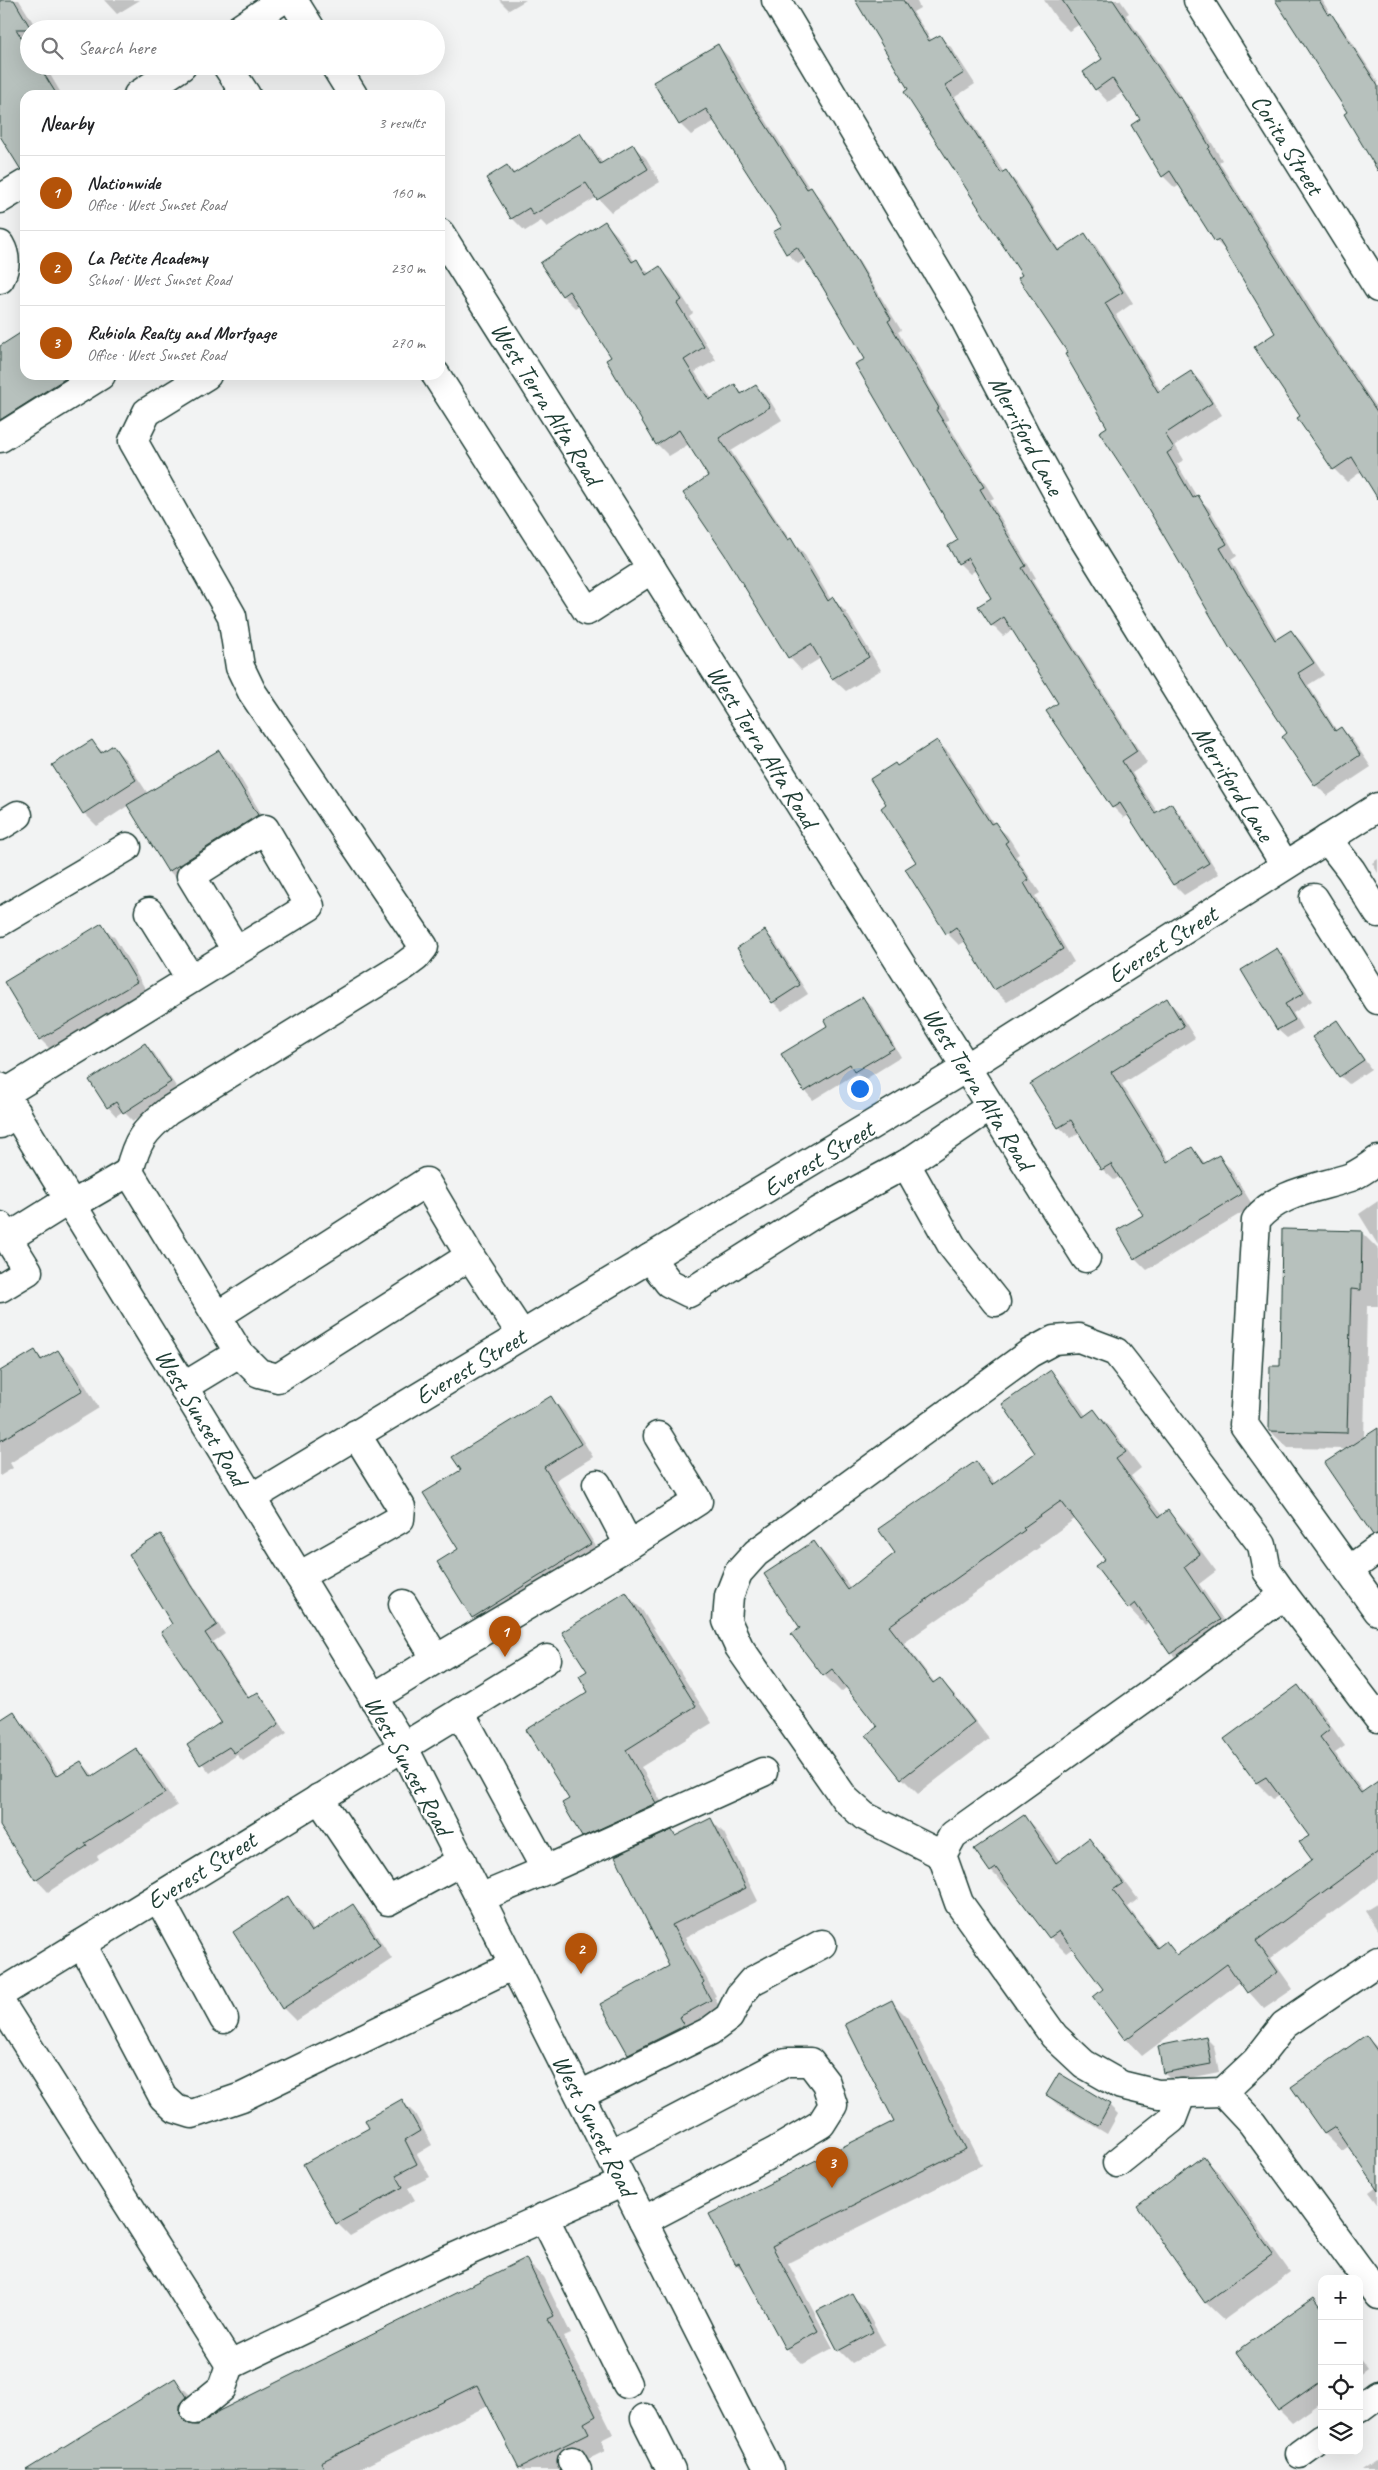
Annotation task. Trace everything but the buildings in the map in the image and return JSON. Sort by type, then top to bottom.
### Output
[{"type":"street","points":[[252,20],[282,0]]},
{"type":"street","points":[[293,0],[305,20]]},
{"type":"street","name":"Merriford Lane","points":[[776,0],[959,308],[1024,434],[1077,528],[1285,865]]},
{"type":"street","name":"Corita Street","points":[[1198,0],[1378,288]]},
{"type":"street","points":[[146,90],[168,75]]},
{"type":"street","points":[[233,75],[243,90]]},
{"type":"street","points":[[341,75],[350,90]]},
{"type":"street","points":[[0,199],[20,187]]},
{"type":"street","name":"West Terra Alta Road","points":[[445,241],[1086,1258]]},
{"type":"street","points":[[0,245],[5,253],[5,269],[0,279]]},
{"type":"street","points":[[0,438],[93,380]]},
{"type":"street","points":[[199,380],[147,412],[133,441],[232,616],[240,667],[252,692],[424,947],[416,957],[404,966],[168,1111],[147,1129],[135,1149],[129,1172],[239,1353],[259,1373],[278,1378],[470,1256]]},
{"type":"street","points":[[439,380],[587,611],[652,569]]},
{"type":"street","name":"Everest Street","points":[[251,1498],[966,1068],[1378,807]]},
{"type":"street","points":[[5,1104],[190,978],[310,906],[265,830],[190,876],[236,950]]},
{"type":"street","points":[[1327,839],[1351,870],[1378,913]]},
{"type":"street","points":[[0,922],[126,847]]},
{"type":"street","points":[[1314,898],[1378,1000]]},
{"type":"street","points":[[149,912],[190,978]]},
{"type":"street","name":"West Sunset Road","points":[[5,1104],[71,1202],[403,1746],[769,2470]]},
{"type":"street","points":[[650,1258],[669,1283],[689,1293],[819,1211],[906,1164],[990,1107]]},
{"type":"street","points":[[1378,1160],[1352,1176],[1321,1184],[1266,1208],[1256,1220],[1244,1425],[1378,1611]]},
{"type":"street","points":[[906,1164],[952,1246],[996,1302]]},
{"type":"street","points":[[0,1288],[28,1271],[4,1232],[71,1202],[129,1172]]},
{"type":"street","points":[[217,1316],[426,1182],[470,1256],[522,1335]]},
{"type":"street","points":[[1378,1718],[1267,1571],[1262,1545],[1116,1352],[1079,1338],[1054,1340],[1030,1353],[756,1553],[738,1573],[729,1596],[727,1621],[739,1647],[845,1799],[864,1816],[942,1855],[959,1903],[1054,2036],[1084,2064],[1121,2086],[1158,2094],[1223,2092],[1256,2061],[1284,2025],[1378,1961]]},
{"type":"street","points":[[184,1387],[239,1353]]},
{"type":"street","points":[[299,1576],[400,1519],[401,1508],[356,1434]]},
{"type":"street","points":[[373,1698],[698,1502],[658,1436]]},
{"type":"street","points":[[596,1484],[629,1545]]},
{"type":"street","points":[[1349,1570],[1378,1549]]},
{"type":"street","points":[[942,1855],[953,1835],[1174,1677],[1284,1595]]},
{"type":"street","points":[[403,1604],[436,1659]]},
{"type":"street","name":"Everest Street","points":[[3,1988],[82,1944],[546,1660]]},
{"type":"street","points":[[460,1712],[546,1870]]},
{"type":"street","points":[[480,1898],[763,1772]]},
{"type":"street","points":[[319,1798],[388,1901],[462,1861]]},
{"type":"street","points":[[158,1897],[224,2019]]},
{"type":"street","points":[[82,1944],[163,2097],[176,2110],[192,2114],[242,2097],[514,1965]]},
{"type":"street","points":[[580,2095],[710,2031],[729,2017],[740,1995],[752,1981],[822,1944]]},
{"type":"street","points":[[3,1988],[230,2365]]},
{"type":"street","points":[[610,2154],[786,2062],[810,2062],[826,2083],[833,2106],[821,2124],[774,2152],[643,2221]]},
{"type":"street","points":[[1223,2092],[1252,2123],[1378,2295]]},
{"type":"street","points":[[1117,2164],[1172,2119],[1182,2093]]},
{"type":"street","points":[[195,2410],[222,2388],[230,2365],[446,2261],[624,2182]]},
{"type":"street","points":[[544,2217],[627,2384]]},
{"type":"street","points":[[1363,2406],[1378,2395]]},
{"type":"street","points":[[645,2418],[671,2470]]},
{"type":"street","points":[[1300,2454],[1318,2441]]},
{"type":"place","name":"Nationwide","points":[[505,1657]]},
{"type":"place","name":"La Petite Academy","points":[[581,1974]]},
{"type":"place","name":"Rubiola Realty and Mortgage","points":[[832,2188]]}]
